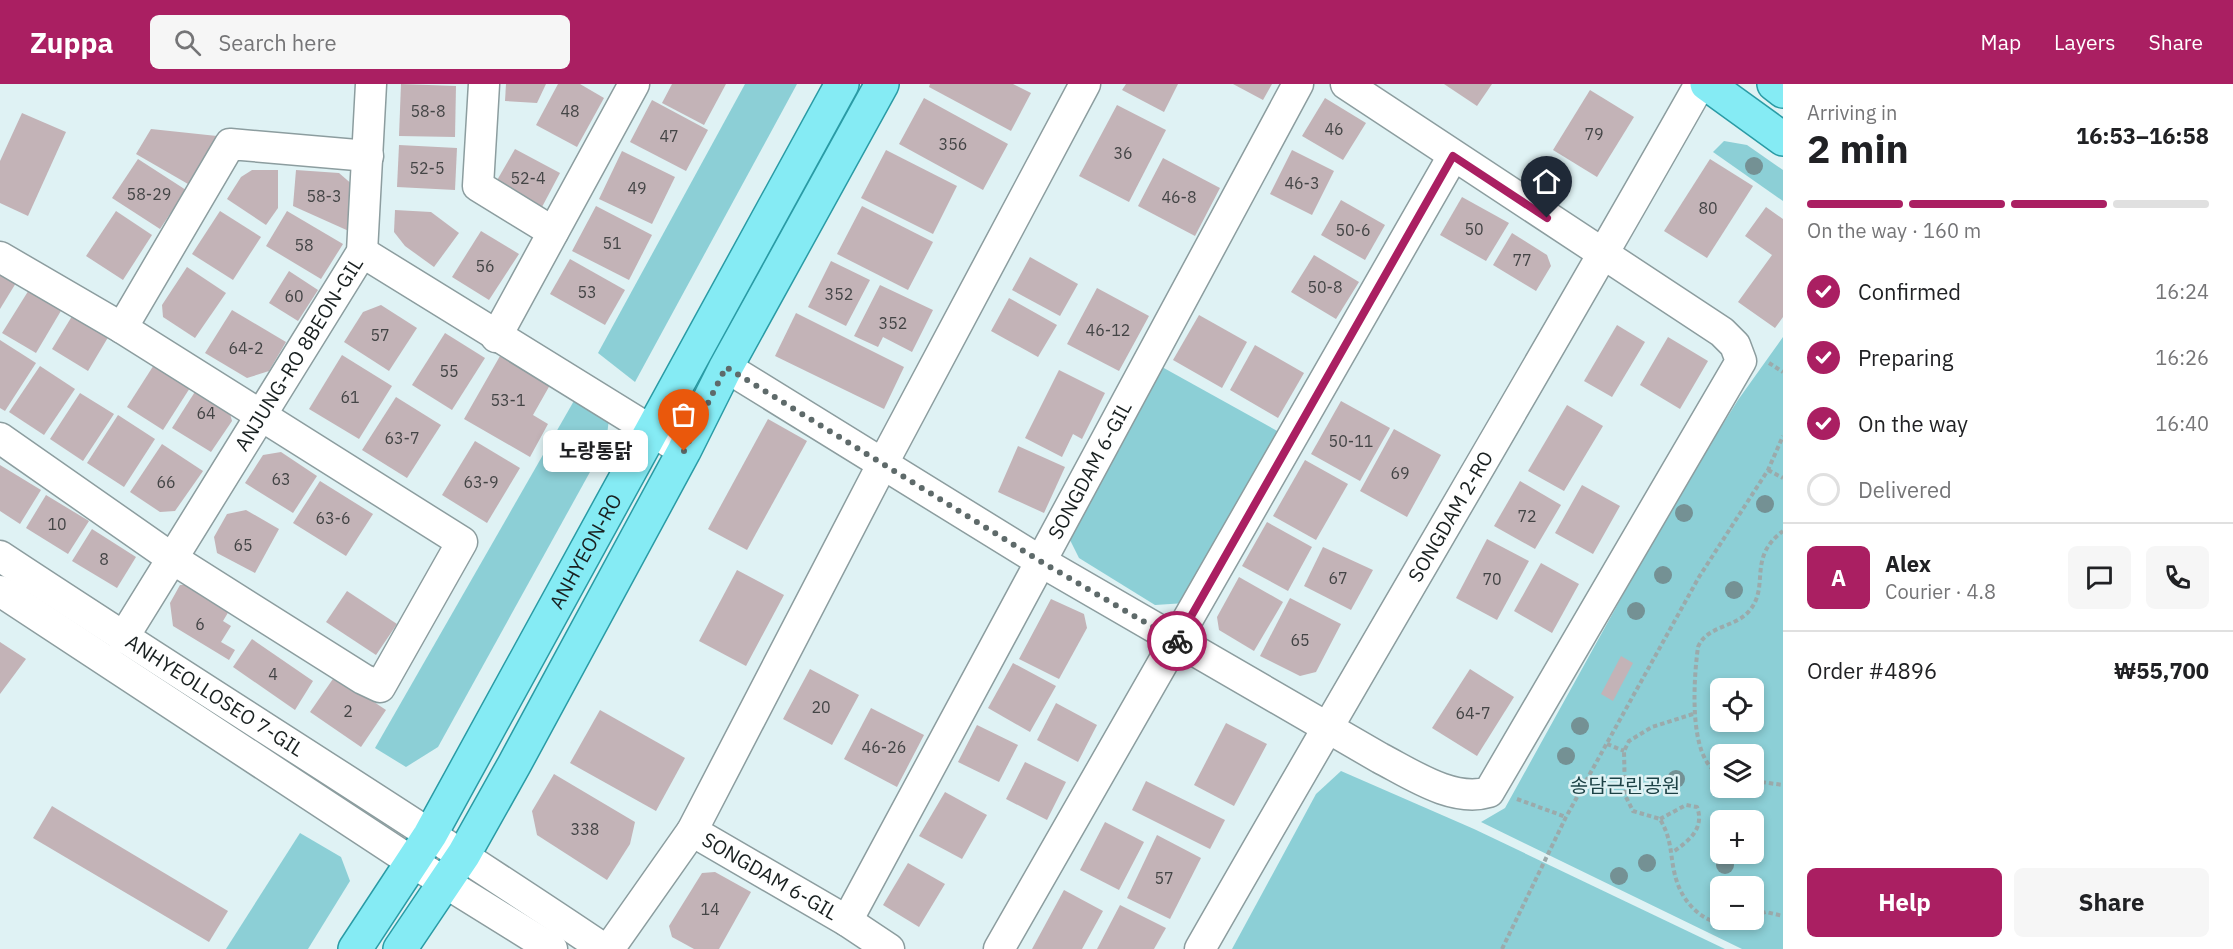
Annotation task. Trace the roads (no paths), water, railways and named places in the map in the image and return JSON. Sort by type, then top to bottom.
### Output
[{"type":"main road","name":"ANHYEON-RO","points":[[355,949],[430,835],[654,432],[843,84]]},
{"type":"main road","name":"ANHYEON-RO","points":[[400,949],[464,854],[684,451],[726,367],[882,84]]},
{"type":"main road","points":[[1707,84],[1783,139]]},
{"type":"main road","points":[[1774,84],[1783,90]]},
{"type":"street","points":[[362,252],[371,84]]},
{"type":"street","points":[[484,84],[478,186],[553,232]]},
{"type":"street","points":[[496,337],[634,84]]},
{"type":"street","name":"SONGDAM 6-GIL","points":[[609,949],[692,831],[882,465],[1085,84]]},
{"type":"street","name":"SONGDAM 6-GIL","points":[[847,921],[1298,84]]},
{"type":"street","points":[[726,367],[1040,561],[1326,728],[1418,778],[1474,797],[1489,792],[1741,361],[1735,345],[1722,332],[1346,84]]},
{"type":"street","name":"SONGDAM 2-RO","points":[[1200,949],[1326,728],[1604,255],[1700,84]]},
{"type":"street","points":[[122,328],[230,144],[368,156]]},
{"type":"street","points":[[999,949],[1177,642],[1453,156]]},
{"type":"street","name":"ANJUNG-RO 8BEON-GIL","points":[[123,638],[362,252],[496,337],[684,451]]},
{"type":"street","points":[[0,257],[122,328],[462,542],[380,687],[363,679],[173,559],[0,438]]},
{"type":"street","name":"ANHYEOLLOSEO 7-GIL","points":[[0,556],[123,638],[430,835],[464,854],[604,949]]},
{"type":"street","name":"ANHYEOLLOSEO 7-GIL","points":[[0,591],[412,862],[552,949]]},
{"type":"street","name":"SONGDAM 6-GIL","points":[[692,831],[847,921],[889,949]]},
{"type":"place","name":"노랑통닭","points":[[684,451]]},
{"type":"park label","name":"송담근린공원","points":[[1625,786]]}]
